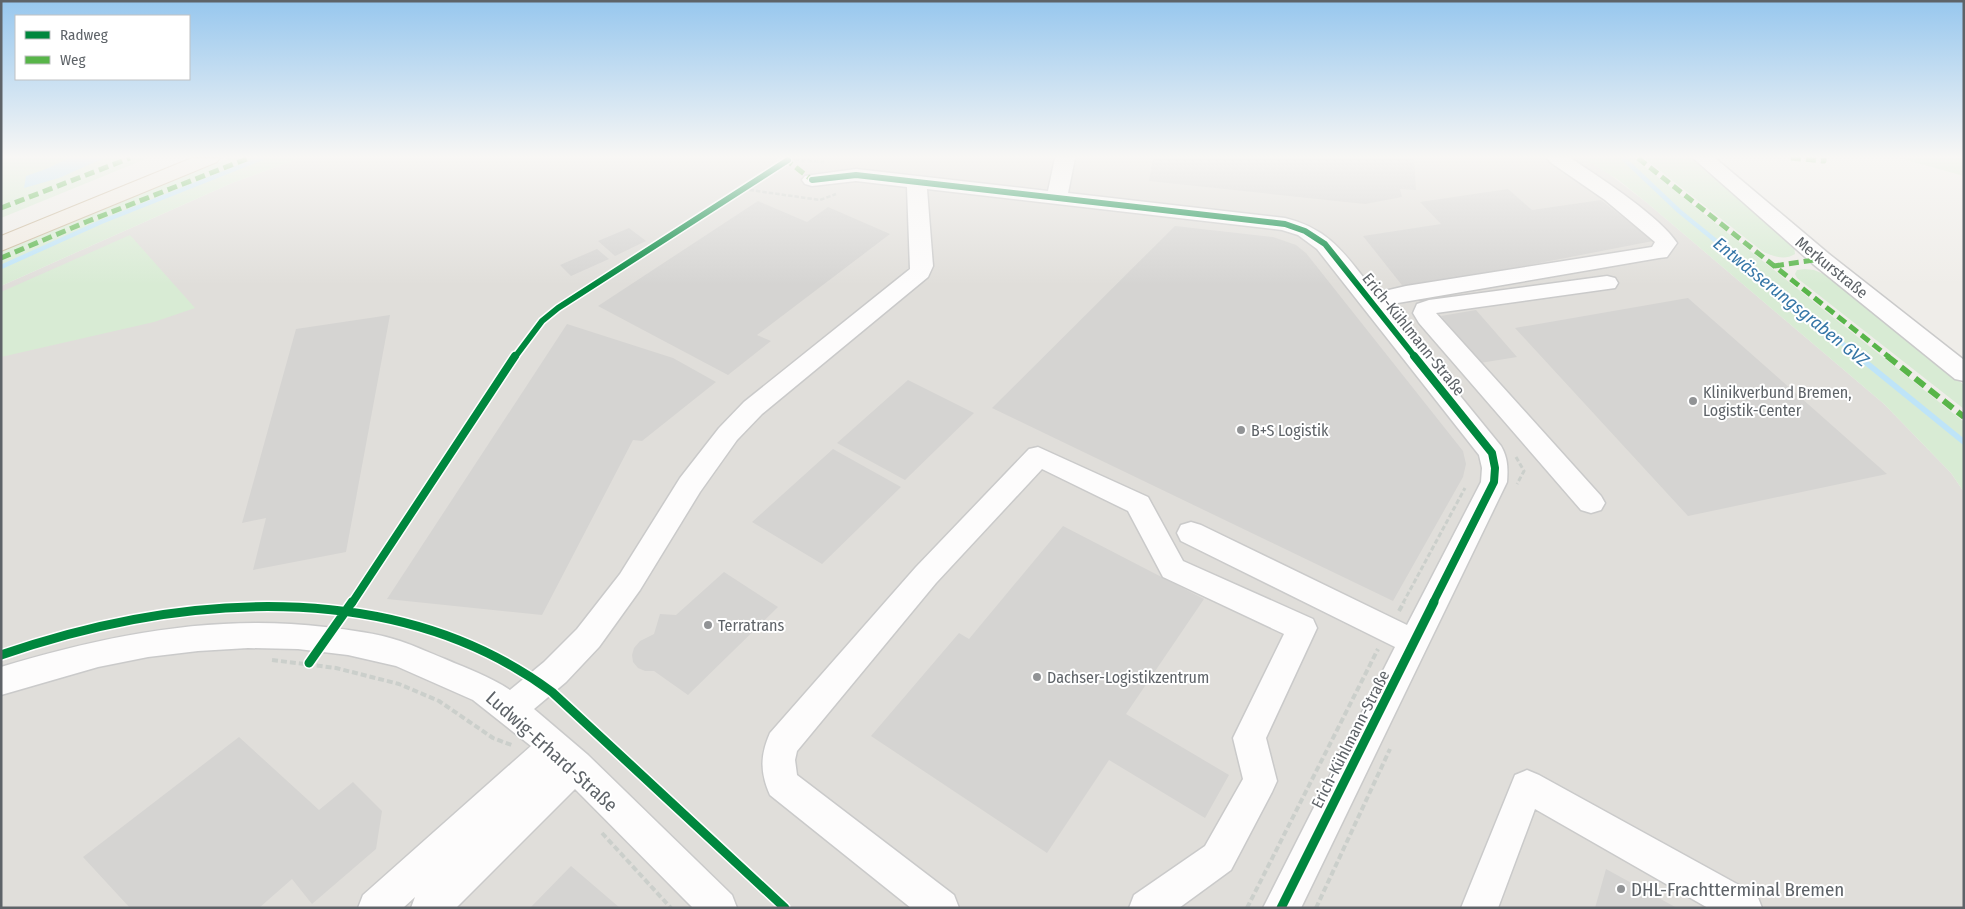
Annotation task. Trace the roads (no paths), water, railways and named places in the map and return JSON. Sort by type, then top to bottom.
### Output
[{"type":"highway","points":[[1,228],[68,200]]},
{"type":"highway","points":[[1,244],[107,200]]},
{"type":"street","points":[[509,710],[571,657],[604,618],[630,582],[690,485],[728,434],[753,408],[920,272],[922,266],[918,200]]},
{"type":"street","name":"Erich-Kühlmann-Straße","points":[[1077,200],[1292,227],[1305,231],[1325,244],[1492,453],[1495,468],[1494,482],[1401,636],[1281,908]]},
{"type":"street","points":[[1370,301],[1406,293],[1659,252],[1664,249],[1666,244],[1663,238],[1619,200]]},
{"type":"street","name":"Merkurstraße","points":[[1753,200],[1821,259],[1964,373]]},
{"type":"street","points":[[1591,503],[1424,313],[1425,309],[1607,282]]},
{"type":"street","points":[[1464,419],[1510,413]]},
{"type":"street","points":[[942,908],[782,784],[778,760],[782,744],[850,663],[926,575],[1038,456],[1138,504],[1173,568],[1302,628],[1248,738],[1260,781],[1218,858],[1147,908]]},
{"type":"street","points":[[1191,533],[1401,636]]},
{"type":"street","name":"Ludwig-Erhard-Straße","points":[[1,681],[45,666],[144,644],[222,635],[275,634],[326,639],[398,654],[483,689],[509,710],[555,760],[719,908]]},
{"type":"street","points":[[376,908],[555,760]]},
{"type":"street","points":[[429,908],[555,760]]},
{"type":"street","points":[[1479,908],[1527,786],[1744,908]]},
{"type":"waterway","name":"Entwässerungsgraben GVZ","points":[[1,267],[101,222],[155,200]]},
{"type":"waterway","name":"Entwässerungsgraben GVZ","points":[[1668,200],[1859,357]]},
{"type":"waterway","name":"Entwässerungsgraben GVZ","points":[[1858,356],[1964,442]]},
{"type":"place","name":"Klinikverbund Bremen, Logistik-Center","points":[[1693,401]]},
{"type":"place","name":"B+S Logistik","points":[[1241,430]]},
{"type":"place","name":"Terratrans","points":[[708,625]]},
{"type":"place","name":"Dachser-Logistikzentrum","points":[[1037,677]]},
{"type":"place","name":"DHL-Frachtterminal Bremen","points":[[1621,889]]}]
